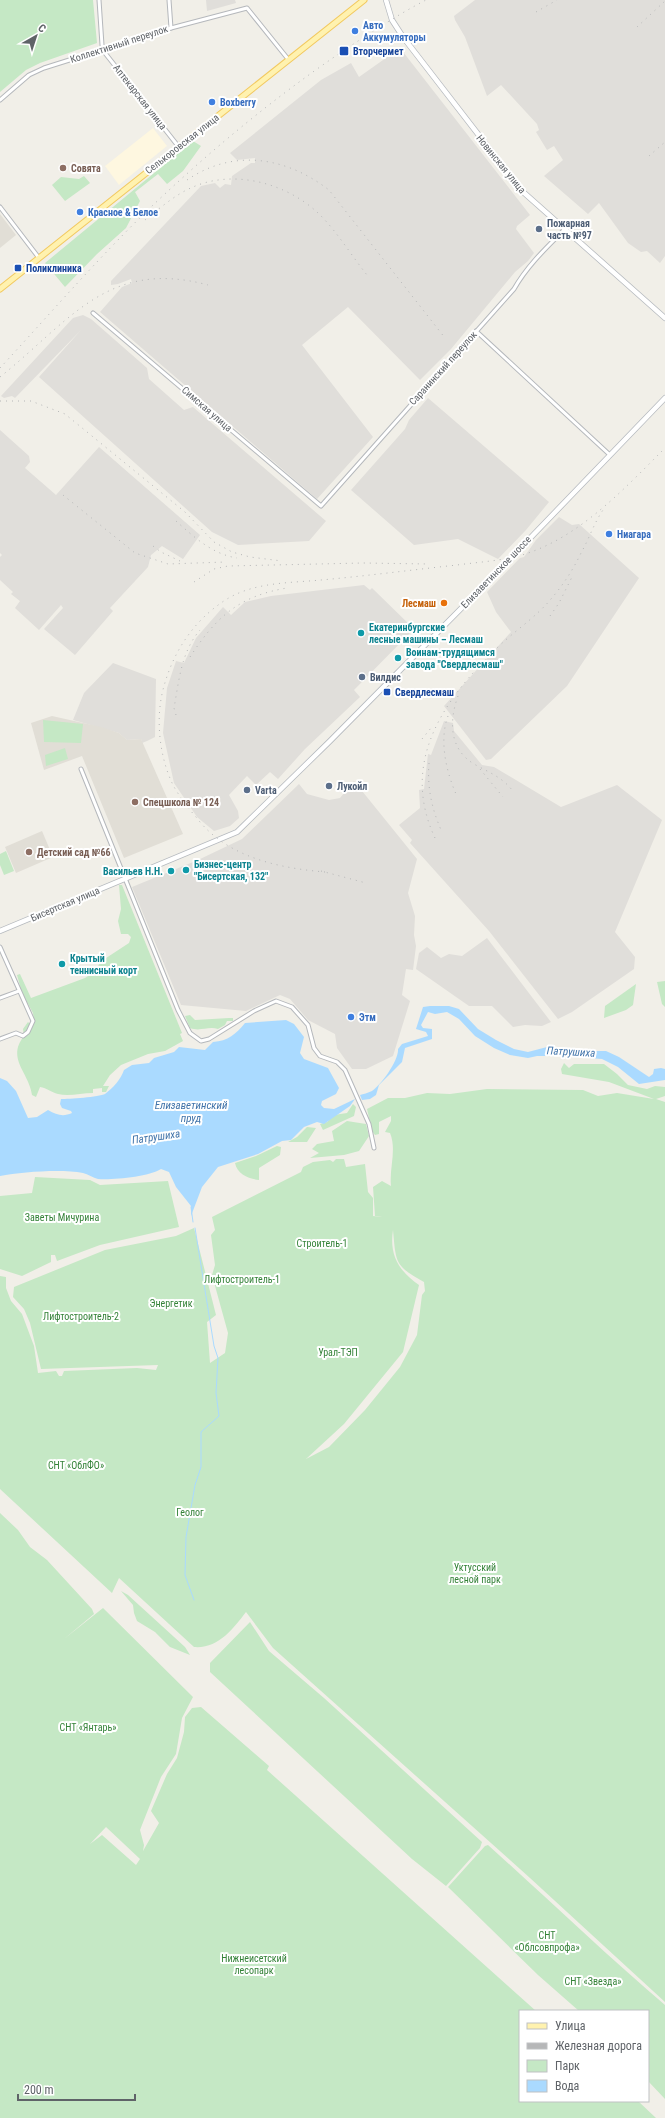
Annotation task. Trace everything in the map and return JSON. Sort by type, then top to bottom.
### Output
[{"type":"main road","name":"Селькоровская улица","points":[[0,289],[178,146],[364,0]]},
{"type":"main road","points":[[382,0],[387,6]]},
{"type":"main road","name":"Новинская улица","points":[[386,0],[387,6],[403,37],[522,192],[665,318]]},
{"type":"main road","name":"Елизаветинское шоссе","points":[[218,841],[237,832],[330,742],[665,398]]},
{"type":"main road","name":"Бисертская улица","points":[[0,931],[218,841]]},
{"type":"street","points":[[99,0],[104,49]]},
{"type":"street","points":[[169,0],[171,28]]},
{"type":"street","name":"Коллективный переулок","points":[[0,100],[29,75],[171,28],[247,8],[288,59]]},
{"type":"street","name":"Аптекарская улица","points":[[104,49],[178,146]]},
{"type":"street","points":[[0,207],[39,258]]},
{"type":"street","name":"Саранинский переулок","points":[[321,506],[514,289],[526,270],[564,230]]},
{"type":"street","name":"Симская улица","points":[[93,313],[321,506]]},
{"type":"street","points":[[476,331],[610,455]]},
{"type":"street","points":[[81,769],[178,1010],[190,1033],[201,1041],[209,1039],[254,1011],[276,1001],[292,1007],[308,1025],[314,1048],[320,1056],[337,1062],[345,1070],[369,1124],[374,1148]]},
{"type":"street","points":[[0,947],[33,1021],[28,1032],[23,1036],[16,1033],[0,1039]]},
{"type":"street","points":[[0,998],[19,991]]},
{"type":"shaded area","points":[[206,0],[235,0],[236,3],[207,11]]},
{"type":"shaded area","points":[[475,0],[665,0],[665,256],[660,263],[647,251],[641,252],[628,243],[599,203],[588,214],[544,176],[563,160],[554,146],[547,150],[536,132],[539,130],[537,124],[501,85],[487,96],[465,37],[454,16]]},
{"type":"shaded area","points":[[400,48],[530,215],[517,226],[516,229],[534,253],[528,261],[515,272],[451,349],[420,380],[348,307],[302,345],[373,437],[317,499],[100,312],[122,287],[132,283],[131,279],[111,285],[111,281],[201,186],[215,183],[220,188],[225,184],[231,185],[232,176],[251,163],[255,163],[255,158],[237,160],[230,153],[321,80],[351,63],[359,77]]},
{"type":"shaded area","points":[[153,128],[167,146],[119,185],[105,166]]},
{"type":"shaded area","points":[[0,214],[16,235],[0,248]]},
{"type":"shaded area","points":[[83,315],[91,319],[147,368],[149,379],[184,410],[193,407],[326,521],[309,541],[238,545],[212,532],[39,377],[81,330],[15,398],[12,396],[4,398],[1,396],[73,318]]},
{"type":"shaded area","points":[[428,398],[549,502],[526,530],[498,559],[458,539],[414,545],[351,490],[405,429],[409,420]]},
{"type":"shaded area","points":[[0,430],[29,456],[30,462],[25,468],[56,495],[99,447],[200,535],[183,559],[162,546],[151,555],[148,567],[110,608],[113,611],[75,655],[44,629],[63,608],[61,605],[39,630],[15,608],[20,601],[11,594],[13,592],[0,580],[0,557],[2,555],[0,553]]},
{"type":"shaded area","points":[[559,517],[572,525],[579,524],[639,578],[567,686],[491,759],[486,760],[444,706],[511,632],[496,612],[487,592],[520,558],[524,557],[536,540]]},
{"type":"shaded area","points":[[364,585],[370,590],[372,588],[414,629],[354,690],[360,697],[305,749],[278,779],[270,772],[256,785],[247,776],[229,795],[238,811],[239,818],[230,826],[214,831],[197,817],[174,783],[163,733],[167,688],[176,661],[184,663],[196,638],[223,607],[231,615],[245,602],[271,596]]},
{"type":"shaded area","points":[[113,663],[156,679],[155,737],[142,743],[141,739],[127,740],[119,733],[73,720],[84,693]]},
{"type":"shaded area","name":"Спецшкола № 124","points":[[52,716],[101,727],[119,733],[127,740],[141,739],[183,834],[124,858],[82,756],[44,770],[31,723]]},
{"type":"shaded area","points":[[444,721],[453,723],[454,731],[482,765],[494,767],[561,807],[617,785],[662,820],[615,932],[635,957],[634,969],[572,1012],[558,1019],[489,931],[410,843],[412,840],[399,825],[420,808],[419,790],[424,789],[428,754],[431,755]]},
{"type":"shaded area","points":[[354,781],[417,859],[408,893],[415,916],[414,935],[416,946],[413,970],[406,969],[402,995],[410,1001],[393,1056],[366,1069],[352,1069],[337,1048],[335,1034],[308,1020],[290,999],[280,995],[246,1011],[181,1005],[132,887],[198,860],[242,839],[299,784],[307,794],[329,800],[340,798]]},
{"type":"shaded area","name":"Детский сад №66","points":[[42,831],[53,857],[16,873],[5,847]]},
{"type":"shaded area","points":[[487,938],[551,1022],[542,1026],[525,1025],[513,1027],[492,1006],[469,1006],[416,969],[419,953],[427,947],[441,958],[449,954],[462,956]]},
{"type":"green space","points":[[0,0],[93,0],[97,43],[40,63],[26,70],[0,92]]},
{"type":"green space","points":[[193,141],[201,146],[183,171],[167,184],[158,174],[135,192],[140,201],[126,228],[97,254],[65,287],[45,263]]},
{"type":"green space","points":[[84,176],[90,183],[65,201],[52,185],[61,177],[79,179]]},
{"type":"green space","points":[[43,720],[83,724],[81,743],[44,742]]},
{"type":"green space","points":[[65,748],[68,759],[46,766],[45,755]]},
{"type":"green space","points":[[6,851],[14,871],[4,875],[0,865],[0,854]]},
{"type":"green space","points":[[119,885],[122,885],[182,1033],[180,1034],[183,1041],[165,1051],[148,1054],[121,1065],[110,1075],[103,1086],[109,1086],[106,1092],[102,1092],[102,1088],[93,1089],[93,1093],[62,1095],[40,1087],[36,1097],[32,1095],[18,1059],[17,1052],[19,1044],[24,1036],[23,1029],[28,1022],[30,1024],[34,1021],[33,1013],[22,993],[17,975],[20,974],[31,998],[85,978],[96,971],[100,962],[129,943],[131,937],[128,934],[121,934],[118,921],[121,909]]},
{"type":"green space","points":[[665,981],[665,1007],[662,1004],[657,982]]},
{"type":"green space","points":[[636,984],[633,1005],[626,1010],[604,1018],[605,1006]]},
{"type":"green space","points":[[190,1015],[195,1020],[233,1018],[233,1021],[227,1021],[225,1025],[218,1029],[194,1029],[190,1028],[185,1016]]},
{"type":"green space","name":"Уктусский лесной парк","points":[[564,1063],[569,1068],[574,1064],[604,1064],[628,1085],[647,1089],[655,1086],[665,1087],[665,1096],[656,1099],[665,1102],[665,2002],[530,1878],[273,1648],[246,1612],[224,1637],[210,1645],[194,1647],[119,1578],[112,1593],[0,1489],[0,1276],[6,1277],[6,1288],[11,1301],[22,1314],[34,1346],[38,1373],[56,1371],[59,1376],[62,1376],[64,1371],[137,1368],[156,1370],[158,1365],[41,1369],[30,1323],[24,1309],[13,1297],[14,1287],[105,1250],[176,1236],[194,1228],[216,1315],[207,1322],[210,1363],[225,1353],[228,1333],[212,1275],[215,1265],[211,1235],[215,1230],[212,1217],[301,1172],[303,1167],[313,1162],[330,1160],[333,1162],[336,1159],[344,1159],[346,1167],[365,1164],[368,1192],[373,1198],[373,1216],[382,1217],[375,1216],[373,1187],[382,1181],[391,1186],[393,1146],[390,1133],[385,1132],[391,1121],[391,1116],[379,1122],[379,1134],[375,1135],[372,1131],[367,1109],[388,1098],[405,1098],[427,1093],[450,1094],[487,1089],[583,1090],[598,1096],[617,1093],[654,1099],[609,1082],[562,1074],[561,1069]],"holes":[[[393,1230],[396,1257],[407,1272],[424,1282],[425,1291],[422,1295],[417,1335],[400,1367],[365,1410],[329,1447],[306,1459],[344,1424],[403,1352],[419,1285],[406,1274],[397,1262],[394,1255],[392,1239]]]},
{"type":"green space","points":[[353,1104],[356,1107],[354,1116],[323,1130],[320,1124],[327,1122],[334,1115],[347,1113]]},
{"type":"green space","points":[[347,1121],[366,1124],[369,1136],[359,1151],[344,1155],[310,1158],[319,1153],[312,1149],[317,1144],[334,1141],[332,1131]]},
{"type":"green space","points":[[307,1127],[316,1128],[307,1142],[288,1142],[297,1137]]},
{"type":"green space","points":[[277,1146],[281,1147],[280,1155],[259,1168],[259,1180],[244,1175],[236,1167],[235,1163],[256,1156]]},
{"type":"green space","name":"Заветы Мичурина","points":[[35,1177],[90,1180],[100,1185],[168,1181],[179,1227],[100,1245],[57,1261],[55,1255],[51,1255],[51,1262],[22,1276],[0,1269],[0,1196],[32,1193]]},
{"type":"green space","name":"Нижнеисетский лесопарк","points":[[0,1513],[18,1530],[30,1547],[47,1560],[92,1609],[94,1614],[64,1639],[103,1608],[193,1697],[182,1718],[176,1754],[161,1777],[140,1830],[144,1845],[143,1851],[159,1823],[151,1811],[167,1774],[177,1758],[184,1732],[185,1717],[192,1708],[201,1707],[269,1766],[267,1770],[535,2010],[519,2010],[519,2102],[639,2102],[656,2118],[0,2118]],"holes":[[[106,1827],[140,1859],[136,1865],[102,1835],[90,1844]]]},
{"type":"green space","points":[[121,1591],[128,1595],[185,1647],[190,1655],[170,1647],[155,1632],[137,1621],[133,1605]]},
{"type":"green space","points":[[250,1622],[269,1651],[324,1698],[482,1842],[480,1848],[446,1886],[412,1859],[210,1672],[210,1663]]},
{"type":"green space","points":[[488,1845],[665,2005],[665,2099],[649,2082],[649,2010],[578,2010],[538,1975],[448,1887],[485,1846]]},
{"type":"water","name":"Патрушиха","points":[[449,1006],[459,1009],[478,1029],[514,1049],[528,1052],[547,1047],[576,1051],[606,1051],[619,1057],[649,1077],[653,1074],[654,1069],[665,1069],[665,1080],[639,1084],[618,1067],[602,1059],[562,1056],[537,1056],[528,1058],[510,1055],[494,1048],[475,1036],[459,1019],[447,1012],[435,1014],[428,1012],[421,1025],[423,1028],[432,1029],[432,1039],[405,1048],[402,1062],[379,1085],[376,1095],[370,1099],[362,1100],[360,1095],[376,1088],[393,1066],[398,1054],[398,1049],[402,1044],[428,1036],[426,1032],[416,1029],[423,1007]]},
{"type":"water","name":"Елизаветинский пруд","points":[[286,1020],[294,1024],[304,1037],[300,1053],[304,1059],[328,1068],[339,1088],[336,1094],[322,1101],[321,1105],[324,1108],[334,1109],[355,1099],[350,1106],[324,1124],[317,1122],[304,1127],[291,1140],[282,1141],[258,1154],[218,1167],[202,1187],[191,1216],[191,1206],[176,1187],[169,1172],[161,1169],[140,1176],[113,1179],[98,1179],[83,1173],[64,1171],[30,1172],[0,1176],[0,1078],[7,1081],[16,1091],[28,1118],[37,1117],[48,1110],[57,1114],[66,1115],[72,1113],[71,1111],[62,1108],[60,1104],[61,1099],[91,1097],[105,1094],[121,1077],[124,1070],[132,1065],[149,1063],[154,1058],[174,1052],[179,1047],[205,1050],[213,1042],[223,1040],[231,1036],[245,1023]]},
{"type":"waterway","points":[[191,1207],[193,1222]]},
{"type":"waterway","points":[[194,1600],[185,1575],[186,1537],[195,1485],[201,1467],[201,1432],[219,1416],[216,1393],[218,1358],[214,1346],[195,1228]]},
{"type":"railway","points":[[0,368],[131,226],[220,145],[268,106],[343,51],[384,24],[426,0]]},
{"type":"railway","points":[[536,12],[557,0]]},
{"type":"railway","points":[[637,27],[665,1]]},
{"type":"railway","points":[[649,156],[665,142]]},
{"type":"railway","points":[[187,180],[205,170],[223,163],[241,160],[278,164],[295,170],[312,179],[329,190],[445,338]]},
{"type":"railway","points":[[145,220],[174,197],[193,187],[225,179],[242,179],[259,182],[291,194],[318,213],[337,235],[367,275]]},
{"type":"railway","points":[[0,377],[70,316],[93,300],[117,287],[143,280],[173,279],[208,285]]},
{"type":"railway","points":[[0,401],[31,401],[65,414],[185,512],[214,542],[232,552],[250,557],[282,561]]},
{"type":"railway","points":[[325,872],[271,863],[254,858],[222,842],[208,831],[187,806],[173,785],[164,762],[160,736],[159,723],[161,698],[168,673],[187,636],[205,616],[216,607],[227,599],[249,589],[273,584],[372,575],[498,560],[522,555],[543,547],[563,537],[600,510],[665,448]]},
{"type":"railway","points":[[63,495],[135,553],[168,564],[226,562]]},
{"type":"railway","points":[[435,838],[425,810],[422,783],[425,757],[433,733],[446,709],[461,687],[479,666],[499,646],[539,612],[560,588],[575,565],[603,510]]},
{"type":"railway","points":[[176,521],[211,549],[237,558]]},
{"type":"railway","points":[[153,546],[161,552],[182,562]]},
{"type":"railway","points":[[194,582],[214,569],[228,566],[363,563],[429,564]]},
{"type":"railway","points":[[550,616],[559,603],[573,575]]},
{"type":"railway","points":[[190,657],[209,630],[230,610],[255,597],[287,588]]},
{"type":"railway","points":[[176,715],[174,708],[179,677],[189,648],[200,630]]},
{"type":"railway","points":[[458,696],[453,715],[453,734],[460,751],[466,758],[499,778],[512,790]]},
{"type":"railway","points":[[448,716],[444,735],[445,755],[449,775],[456,794]]},
{"type":"railway","points":[[422,739],[431,728]]},
{"type":"railway","points":[[429,763],[431,799],[435,815],[442,832]]},
{"type":"railway","points":[[480,769],[503,797]]},
{"type":"railway","points":[[321,871],[366,883]]},
{"type":"place","name":"Авто Аккумуляторы","points":[[355,31]]},
{"type":"place","name":"Вторчермет","points":[[344,51]]},
{"type":"place","name":"Boxberry","points":[[212,102]]},
{"type":"place","name":"Совята","points":[[63,168]]},
{"type":"place","name":"Красное & Белое","points":[[80,212]]},
{"type":"place","name":"Пожарная часть №97","points":[[539,229]]},
{"type":"place","name":"Поликлиника","points":[[18,268]]},
{"type":"place","name":"Ниагара","points":[[609,534]]},
{"type":"place","name":"Лесмаш","points":[[444,603]]},
{"type":"place","name":"Екатеринбургские лесные машины – Лесмаш","points":[[361,633]]},
{"type":"place","name":"Воинам-трудящимся завода \"Свердлесмаш\"","points":[[398,658]]},
{"type":"place","name":"Вилдис","points":[[362,677]]},
{"type":"place","name":"Свердлесмаш","points":[[387,692]]},
{"type":"place","name":"Лукойл","points":[[329,786]]},
{"type":"place","name":"Varta","points":[[247,790]]},
{"type":"place","name":"Спецшкола № 124","points":[[135,802]]},
{"type":"place","name":"Детский сад №66","points":[[29,852]]},
{"type":"place","name":"Бизнес-центр \"Бисертская, 132\"","points":[[186,870]]},
{"type":"place","name":"Васильев Н.Н.","points":[[171,871]]},
{"type":"place","name":"Крытый теннисный корт","points":[[62,964]]},
{"type":"place","name":"Этм","points":[[351,1017]]},
{"type":"park label","name":"Строитель-1","points":[[322,1243]]},
{"type":"park label","name":"Лифтостроитель-1","points":[[242,1279]]},
{"type":"park label","name":"Энергетик","points":[[171,1303]]},
{"type":"park label","name":"Лифтостроитель-2","points":[[81,1316]]},
{"type":"park label","name":"Урал-ТЭП","points":[[338,1352]]},
{"type":"park label","name":"СНТ «ОблФО»","points":[[76,1465]]},
{"type":"park label","name":"Геолог","points":[[190,1512]]},
{"type":"park label","name":"СНТ «Янтарь»","points":[[88,1727]]},
{"type":"park label","name":"СНТ «Облсовпрофа»","points":[[547,1940]]},
{"type":"park label","name":"СНТ «Звезда»","points":[[593,1981]]}]
